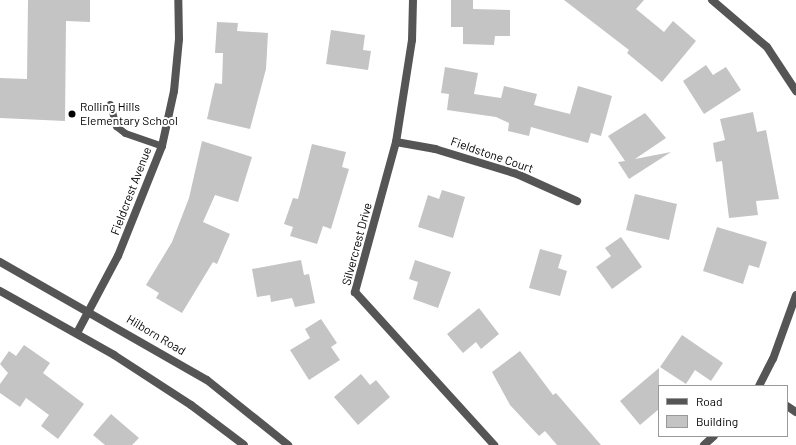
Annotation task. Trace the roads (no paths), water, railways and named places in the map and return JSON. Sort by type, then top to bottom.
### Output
[{"type":"street","name":"Fieldcrest Avenue","points":[[76,333],[130,229],[162,146],[174,90],[179,39],[178,0]]},
{"type":"street","name":"Silvercrest Drive","points":[[413,0],[412,40],[396,142],[355,292],[494,445]]},
{"type":"street","points":[[712,0],[767,47],[796,91]]},
{"type":"street","name":"Fieldstone Court","points":[[396,142],[435,149],[517,174],[577,201]]},
{"type":"street","name":"Hilborn Road","points":[[0,262],[89,310],[207,380],[288,445]]},
{"type":"street","points":[[0,291],[76,333],[191,405],[244,445]]},
{"type":"street","points":[[760,385],[773,359],[796,294]]},
{"type":"street","points":[[704,445],[713,437]]},
{"type":"lane","points":[[110,104],[116,126],[124,133],[162,146]]},
{"type":"place","name":"Rolling Hills Elementary School","points":[[72,114]]}]
